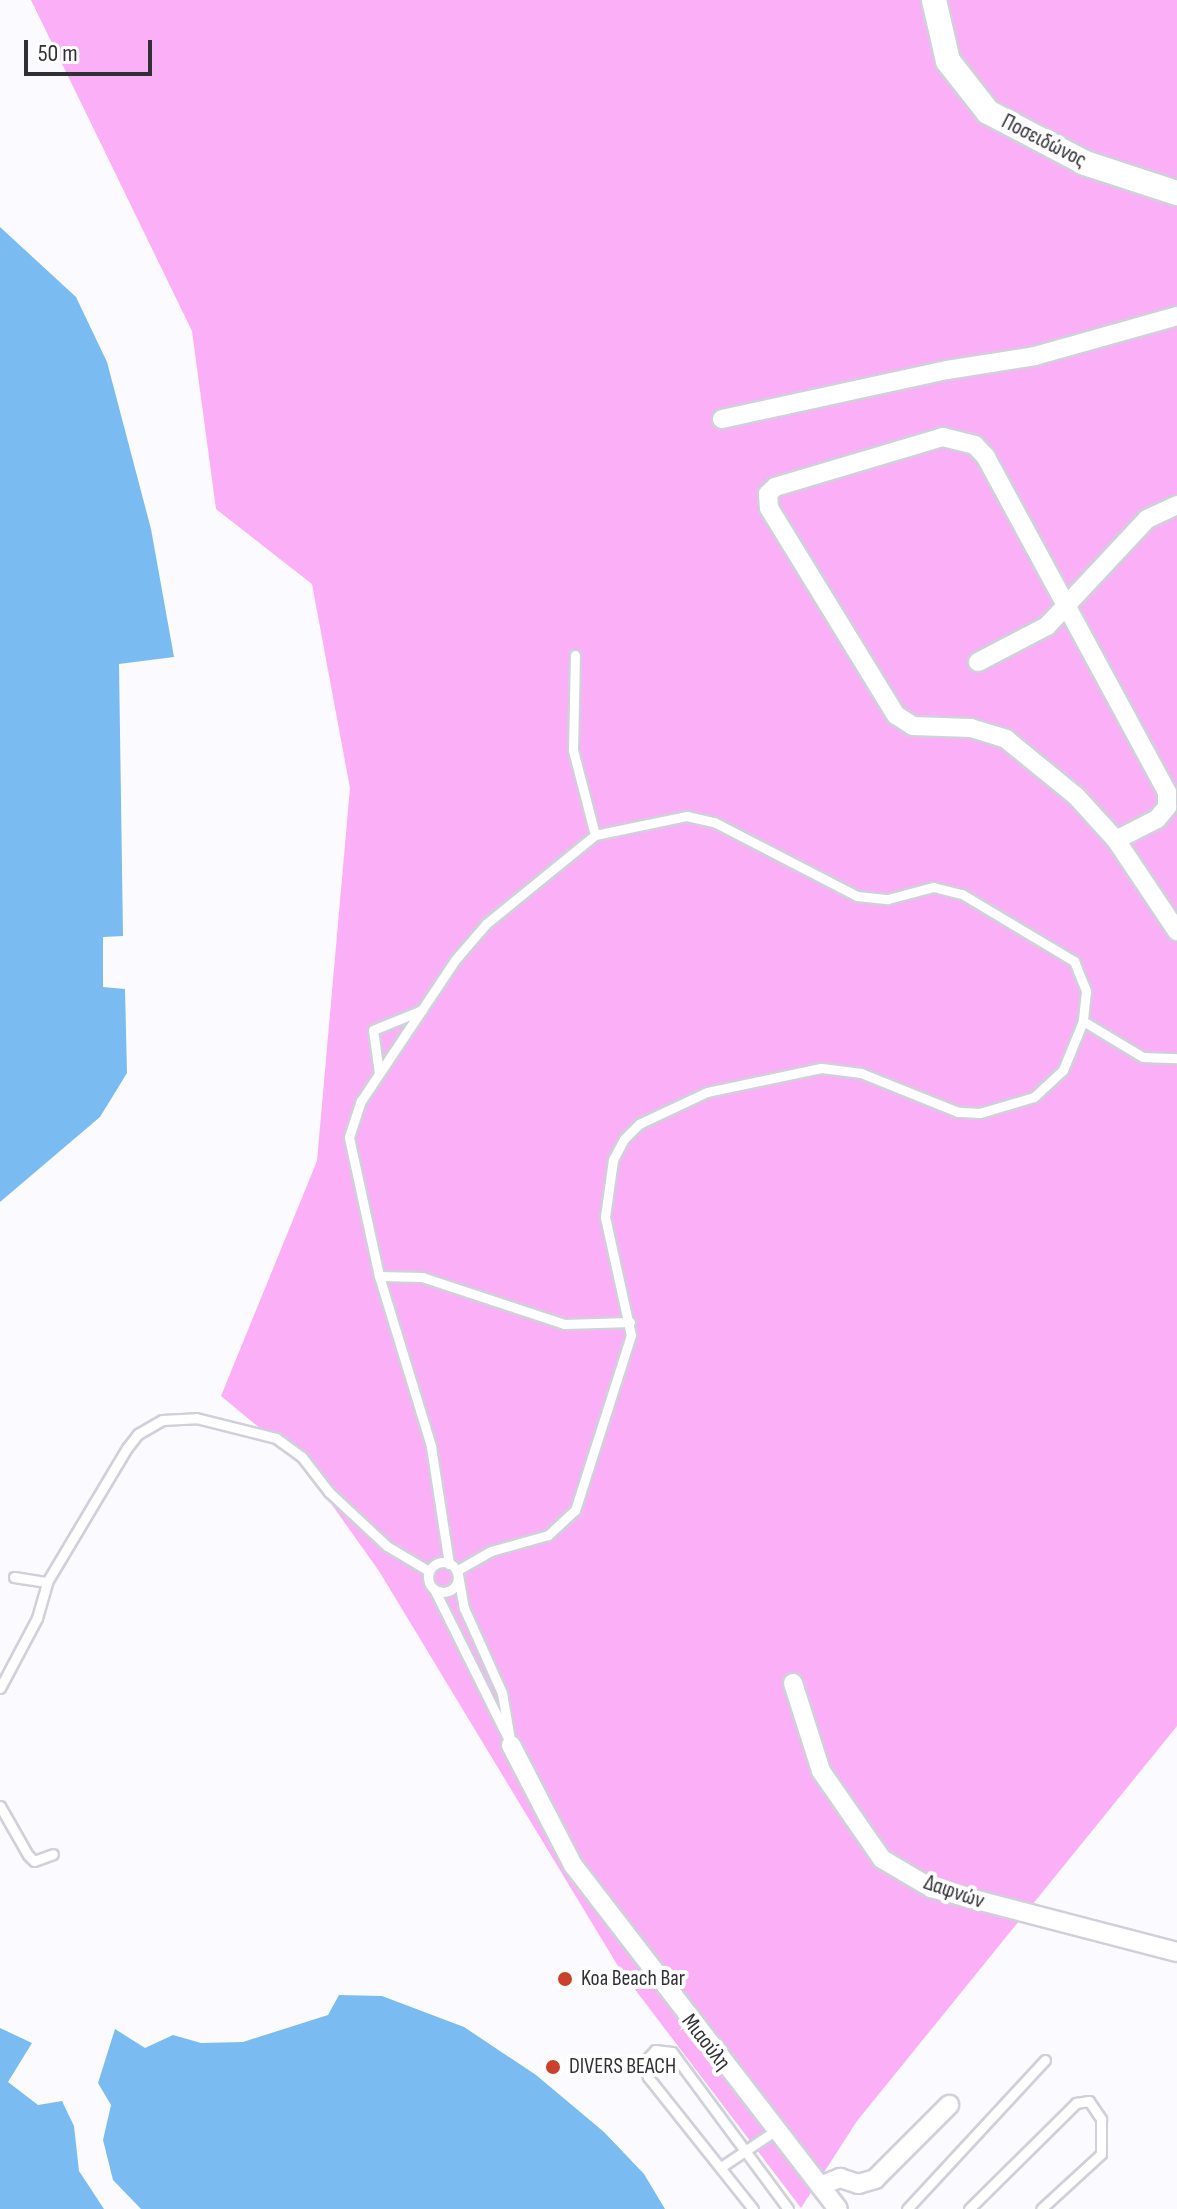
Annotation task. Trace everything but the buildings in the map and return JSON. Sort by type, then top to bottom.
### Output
[{"type":"street","name":"Ποσειδώνος","points":[[934,0],[948,61],[988,112],[1085,163],[1177,193]]},
{"type":"street","points":[[722,419],[947,370],[1035,356],[1177,316]]},
{"type":"street","points":[[1116,840],[1157,819],[1167,807],[1167,792],[986,457],[960,438],[915,446],[775,487],[768,494],[769,508],[896,715],[913,726],[971,728],[1006,739],[1076,796],[1116,840],[1177,931]]},
{"type":"street","points":[[978,662],[1047,626],[1147,519],[1177,505]]},
{"type":"street","name":"Δαφνών","points":[[793,1683],[821,1771],[882,1859],[931,1888],[1177,1952]]},
{"type":"street","name":"Μιαούλη","points":[[511,1745],[573,1865],[838,2209]]},
{"type":"street","points":[[820,2186],[840,2178],[858,2184],[875,2179],[949,2105]]},
{"type":"lane","points":[[575,655],[573,750],[595,835]]},
{"type":"lane","points":[[429,1571],[435,1564],[455,1570],[491,1551],[548,1535],[575,1510],[629,1346],[630,1322],[605,1217],[606,1189],[613,1160],[639,1124],[707,1092],[821,1068],[861,1073],[933,1105],[980,1113],[1034,1097],[1052,1084],[1083,1021],[1086,991],[1074,961],[962,894],[933,887],[888,899],[857,896],[701,818],[671,818],[595,835],[486,924],[422,1010],[361,1101],[349,1137],[379,1276],[431,1446],[455,1570],[464,1608],[502,1693],[511,1745]]},
{"type":"lane","points":[[379,1074],[373,1030],[422,1010]]},
{"type":"lane","points":[[1083,1021],[1143,1057],[1177,1058]]},
{"type":"lane","points":[[379,1276],[422,1277],[564,1324],[630,1322]]},
{"type":"lane","points":[[0,1688],[37,1618],[47,1582],[138,1434],[149,1425],[178,1418],[276,1438],[302,1457],[329,1492],[387,1546],[429,1571],[434,1589],[511,1745]]},
{"type":"lane","points":[[434,1589],[452,1589],[455,1570]]},
{"type":"lane","points":[[14,1577],[47,1582]]},
{"type":"lane","points":[[0,1806],[34,1861],[53,1854]]},
{"type":"lane","points":[[753,2209],[648,2077],[644,2062],[655,2050],[672,2052],[748,2149],[788,2209]]},
{"type":"lane","points":[[907,2209],[1045,2060]]},
{"type":"lane","points":[[969,2209],[1076,2103],[1089,2101],[1101,2119],[1101,2154],[1041,2209]]},
{"type":"lane","points":[[721,2167],[776,2130]]},
{"type":"shaded area","points":[[31,0],[1177,0],[1177,1726],[857,2121],[801,2208],[621,1971],[379,1571],[303,1464],[221,1396],[317,1161],[350,788],[312,584],[216,509],[192,331]]},
{"type":"water","points":[[0,227],[76,297],[107,362],[151,529],[174,657],[119,664],[123,936],[103,937],[103,987],[125,989],[127,1073],[100,1117],[0,1202]]},
{"type":"water","points":[[339,1995],[382,1996],[464,2027],[536,2075],[604,2132],[644,2174],[665,2209],[141,2209],[113,2180],[103,2140],[111,2105],[98,2083],[115,2029],[145,2048],[173,2035],[201,2043],[243,2042],[328,2015]]},
{"type":"water","points":[[0,2028],[32,2043],[8,2082],[38,2105],[62,2101],[74,2126],[79,2171],[104,2209],[0,2209]]},
{"type":"place","name":"Koa Beach Bar","points":[[565,1979]]},
{"type":"place","name":"DIVERS BEACH","points":[[553,2067]]}]
